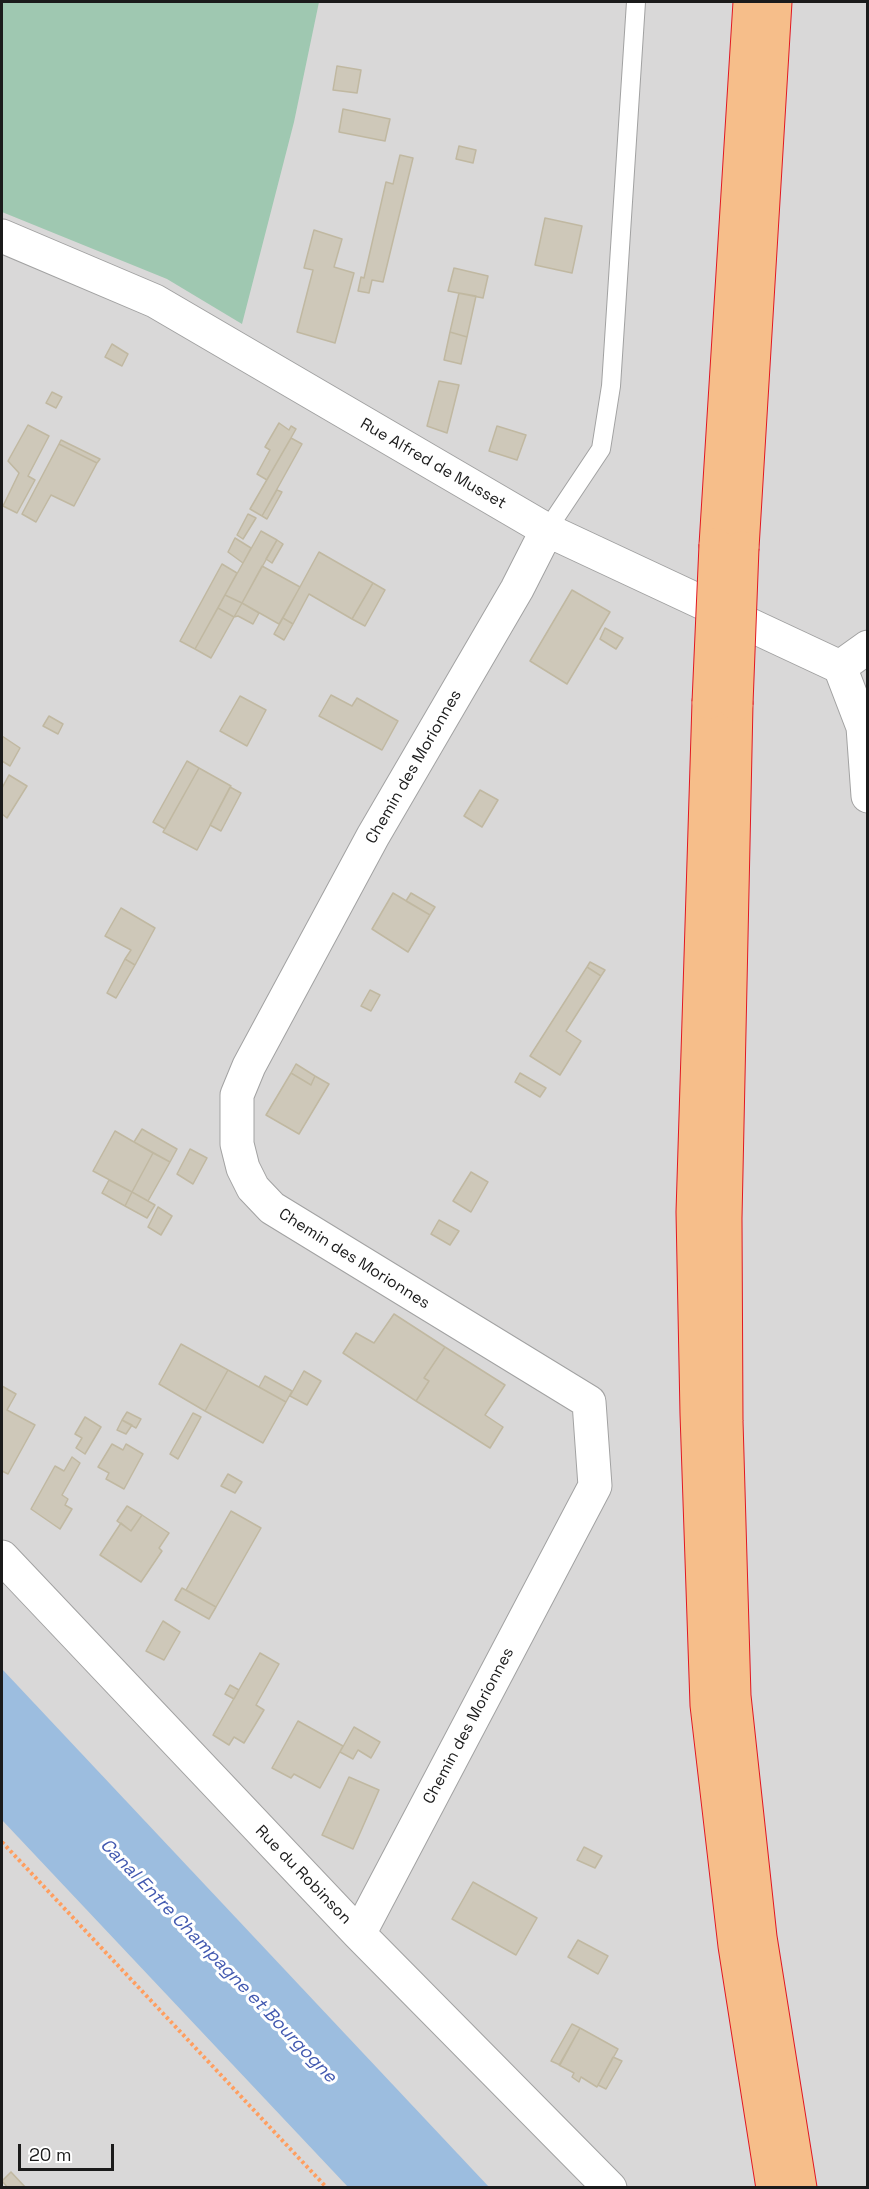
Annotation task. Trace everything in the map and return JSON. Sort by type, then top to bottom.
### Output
[{"type":"highway","points":[[750,2],[722,703],[693,1212],[707,1705],[735,1946],[773,2187]]},
{"type":"highway","points":[[729,547],[775,2]]},
{"type":"highway","points":[[722,703],[726,1421],[734,1696],[760,1936],[800,2187]]},
{"type":"street","name":"Rue Alfred de Musset","points":[[2,236],[155,301],[547,530],[840,667]]},
{"type":"street","name":"Chemin des Morionnes","points":[[359,1934],[595,1486],[589,1402],[272,1208],[253,1188],[243,1168],[237,1144],[237,1095],[249,1066],[373,836],[517,589],[547,530]]},
{"type":"street","points":[[867,647],[840,667],[863,727],[867,796]]},
{"type":"street","name":"Rue du Robinson","points":[[2,1557],[359,1934],[610,2187]]},
{"type":"lane","points":[[547,530],[601,449],[611,386],[636,2]]},
{"type":"path","points":[[2,1842],[327,2187]]},
{"type":"shaded area","points":[[2,2],[867,2],[867,2187],[2,2187]]},
{"type":"green space","points":[[2,2],[319,2],[294,122],[242,324],[167,279],[2,212]]},
{"type":"water","name":"Canal Entre Champagne et Bourgogne","points":[[2,1669],[489,2187],[348,2187],[2,1820]]},
{"type":"building","points":[[337,66],[361,70],[357,93],[333,90]]},
{"type":"building","points":[[343,109],[390,119],[385,141],[339,132]]},
{"type":"building","points":[[459,146],[476,150],[473,163],[456,159]]},
{"type":"building","points":[[400,155],[413,158],[383,282],[372,280],[369,293],[358,291],[361,277],[364,278],[386,182],[393,184]]},
{"type":"building","points":[[545,218],[582,226],[572,273],[535,265]]},
{"type":"building","points":[[314,230],[342,239],[334,267],[354,273],[335,343],[297,332],[313,270],[304,268]]},
{"type":"building","points":[[454,268],[488,276],[483,298],[448,291]]},
{"type":"building","points":[[459,293],[476,296],[467,337],[450,332]]},
{"type":"building","points":[[450,332],[467,337],[461,364],[444,360]]},
{"type":"building","points":[[112,344],[128,354],[122,366],[105,357]]},
{"type":"building","points":[[439,381],[459,385],[447,433],[427,426]]},
{"type":"building","points":[[52,392],[62,397],[56,408],[46,403]]},
{"type":"building","points":[[279,423],[289,430],[291,426],[296,429],[267,480],[257,474],[270,450],[265,447]]},
{"type":"building","points":[[28,425],[49,436],[28,476],[35,480],[17,513],[3,506],[19,473],[8,461]]},
{"type":"building","points":[[497,426],[526,435],[517,460],[489,451]]},
{"type":"building","points":[[291,438],[302,444],[262,516],[250,509]]},
{"type":"building","points":[[61,440],[100,459],[97,463],[59,444]]},
{"type":"building","points":[[59,444],[97,463],[74,506],[51,495],[36,522],[22,514]]},
{"type":"building","points":[[277,490],[282,492],[267,519],[262,516]]},
{"type":"building","points":[[248,514],[256,518],[243,539],[237,535]]},
{"type":"building","points":[[261,531],[277,540],[242,603],[225,595]]},
{"type":"building","points":[[235,538],[251,548],[243,563],[228,552]]},
{"type":"building","points":[[277,540],[283,544],[272,563],[266,559]]},
{"type":"building","points":[[319,552],[373,583],[352,619],[309,594],[293,624],[283,618]]},
{"type":"building","points":[[222,564],[237,573],[195,649],[180,641]]},
{"type":"building","points":[[262,566],[300,587],[279,624],[242,603]]},
{"type":"building","points":[[373,583],[385,590],[365,626],[352,619]]},
{"type":"building","points":[[572,590],[610,612],[567,684],[530,661]]},
{"type":"building","points":[[225,595],[242,603],[234,617],[218,608]]},
{"type":"building","points":[[242,603],[259,613],[253,624],[238,616],[234,617]]},
{"type":"building","points":[[218,608],[234,617],[211,658],[195,649]]},
{"type":"building","points":[[283,618],[293,624],[284,640],[274,634]]},
{"type":"building","points":[[605,628],[623,638],[616,649],[600,639]]},
{"type":"building","points":[[331,695],[352,706],[357,698],[398,721],[382,750],[319,716]]},
{"type":"building","points":[[240,696],[266,710],[247,746],[220,731]]},
{"type":"building","points":[[49,716],[63,724],[58,734],[43,726]]},
{"type":"building","points":[[2,736],[20,748],[10,766],[2,761]]},
{"type":"building","points":[[187,761],[199,768],[165,829],[153,822]]},
{"type":"building","points":[[199,768],[231,786],[197,850],[163,832]]},
{"type":"building","points":[[9,775],[27,786],[7,818],[2,814],[2,788]]},
{"type":"building","points":[[230,787],[241,793],[221,831],[210,825]]},
{"type":"building","points":[[480,790],[498,800],[482,827],[464,816]]},
{"type":"building","points":[[393,893],[430,915],[408,952],[372,929]]},
{"type":"building","points":[[411,893],[435,907],[430,915],[406,901]]},
{"type":"building","points":[[121,908],[155,928],[135,965],[125,959],[131,950],[105,936]]},
{"type":"building","points":[[125,959],[135,965],[116,998],[107,993]]},
{"type":"building","points":[[590,962],[605,970],[601,976],[587,967]]},
{"type":"building","points":[[587,967],[601,976],[566,1031],[581,1041],[560,1075],[530,1056]]},
{"type":"building","points":[[370,990],[380,995],[371,1011],[361,1006]]},
{"type":"building","points":[[296,1064],[315,1076],[311,1085],[291,1073]]},
{"type":"building","points":[[291,1073],[311,1085],[315,1076],[329,1084],[299,1134],[266,1115]]},
{"type":"building","points":[[520,1073],[546,1088],[540,1097],[515,1082]]},
{"type":"building","points":[[142,1129],[177,1149],[170,1162],[134,1142]]},
{"type":"building","points":[[115,1131],[153,1153],[132,1192],[93,1171]]},
{"type":"building","points":[[190,1149],[207,1158],[193,1184],[177,1174]]},
{"type":"building","points":[[153,1153],[170,1162],[148,1201],[132,1192]]},
{"type":"building","points":[[471,1172],[488,1182],[471,1212],[453,1201]]},
{"type":"building","points":[[109,1180],[132,1192],[125,1206],[102,1193]]},
{"type":"building","points":[[132,1192],[155,1205],[147,1218],[125,1206]]},
{"type":"building","points":[[158,1207],[172,1216],[161,1235],[148,1227]]},
{"type":"building","points":[[439,1220],[459,1231],[450,1245],[431,1234]]},
{"type":"building","points":[[394,1314],[445,1347],[424,1378],[429,1381],[416,1401],[343,1353],[356,1333],[374,1343]]},
{"type":"building","points":[[181,1344],[228,1370],[205,1411],[159,1384]]},
{"type":"building","points":[[445,1347],[505,1385],[485,1415],[503,1427],[490,1448],[416,1401],[429,1381],[424,1378]]},
{"type":"building","points":[[228,1370],[286,1402],[263,1443],[205,1411]]},
{"type":"building","points":[[304,1371],[321,1381],[307,1405],[290,1396]]},
{"type":"building","points":[[265,1376],[292,1391],[286,1402],[259,1387]]},
{"type":"building","points":[[2,1386],[16,1394],[7,1410],[35,1425],[8,1474],[2,1471]]},
{"type":"building","points":[[127,1412],[141,1419],[136,1428],[122,1420]]},
{"type":"building","points":[[193,1413],[201,1417],[178,1459],[170,1454]]},
{"type":"building","points":[[85,1417],[101,1427],[85,1454],[76,1448],[82,1438],[75,1434]]},
{"type":"building","points":[[122,1420],[132,1425],[126,1434],[117,1430]]},
{"type":"building","points":[[112,1444],[123,1450],[126,1444],[143,1454],[124,1489],[106,1479],[109,1473],[98,1467]]},
{"type":"building","points":[[72,1457],[80,1463],[62,1495],[68,1499],[65,1505],[72,1509],[60,1529],[31,1509],[55,1466],[64,1471]]},
{"type":"building","points":[[228,1474],[242,1482],[235,1493],[221,1486]]},
{"type":"building","points":[[127,1506],[142,1515],[131,1531],[117,1521]]},
{"type":"building","points":[[231,1511],[261,1528],[216,1607],[186,1590]]},
{"type":"building","points":[[142,1515],[169,1533],[159,1548],[162,1551],[141,1582],[100,1555],[121,1523],[131,1531]]},
{"type":"building","points":[[182,1588],[216,1607],[209,1619],[175,1600]]},
{"type":"building","points":[[163,1621],[180,1632],[164,1660],[146,1651]]},
{"type":"building","points":[[260,1653],[279,1664],[256,1705],[264,1710],[244,1743],[234,1737],[229,1745],[213,1735]]},
{"type":"building","points":[[230,1685],[239,1690],[234,1699],[225,1694]]},
{"type":"building","points":[[298,1721],[343,1746],[320,1788],[294,1774],[291,1778],[272,1768]]},
{"type":"building","points":[[354,1727],[380,1742],[371,1758],[358,1750],[353,1759],[340,1752]]},
{"type":"building","points":[[349,1777],[379,1790],[353,1849],[322,1835]]},
{"type":"building","points":[[584,1847],[602,1856],[595,1868],[577,1860]]},
{"type":"building","points":[[473,1882],[537,1918],[516,1955],[452,1919]]},
{"type":"building","points":[[578,1940],[608,1956],[598,1974],[568,1957]]},
{"type":"building","points":[[572,2024],[580,2028],[560,2065],[551,2061]]},
{"type":"building","points":[[580,2028],[618,2049],[597,2087],[581,2077],[579,2082],[572,2077],[574,2073],[559,2065]]},
{"type":"building","points":[[613,2057],[622,2061],[606,2089],[598,2085]]},
{"type":"building","points":[[11,2172],[26,2188],[8,2188],[2,2181]]}]
